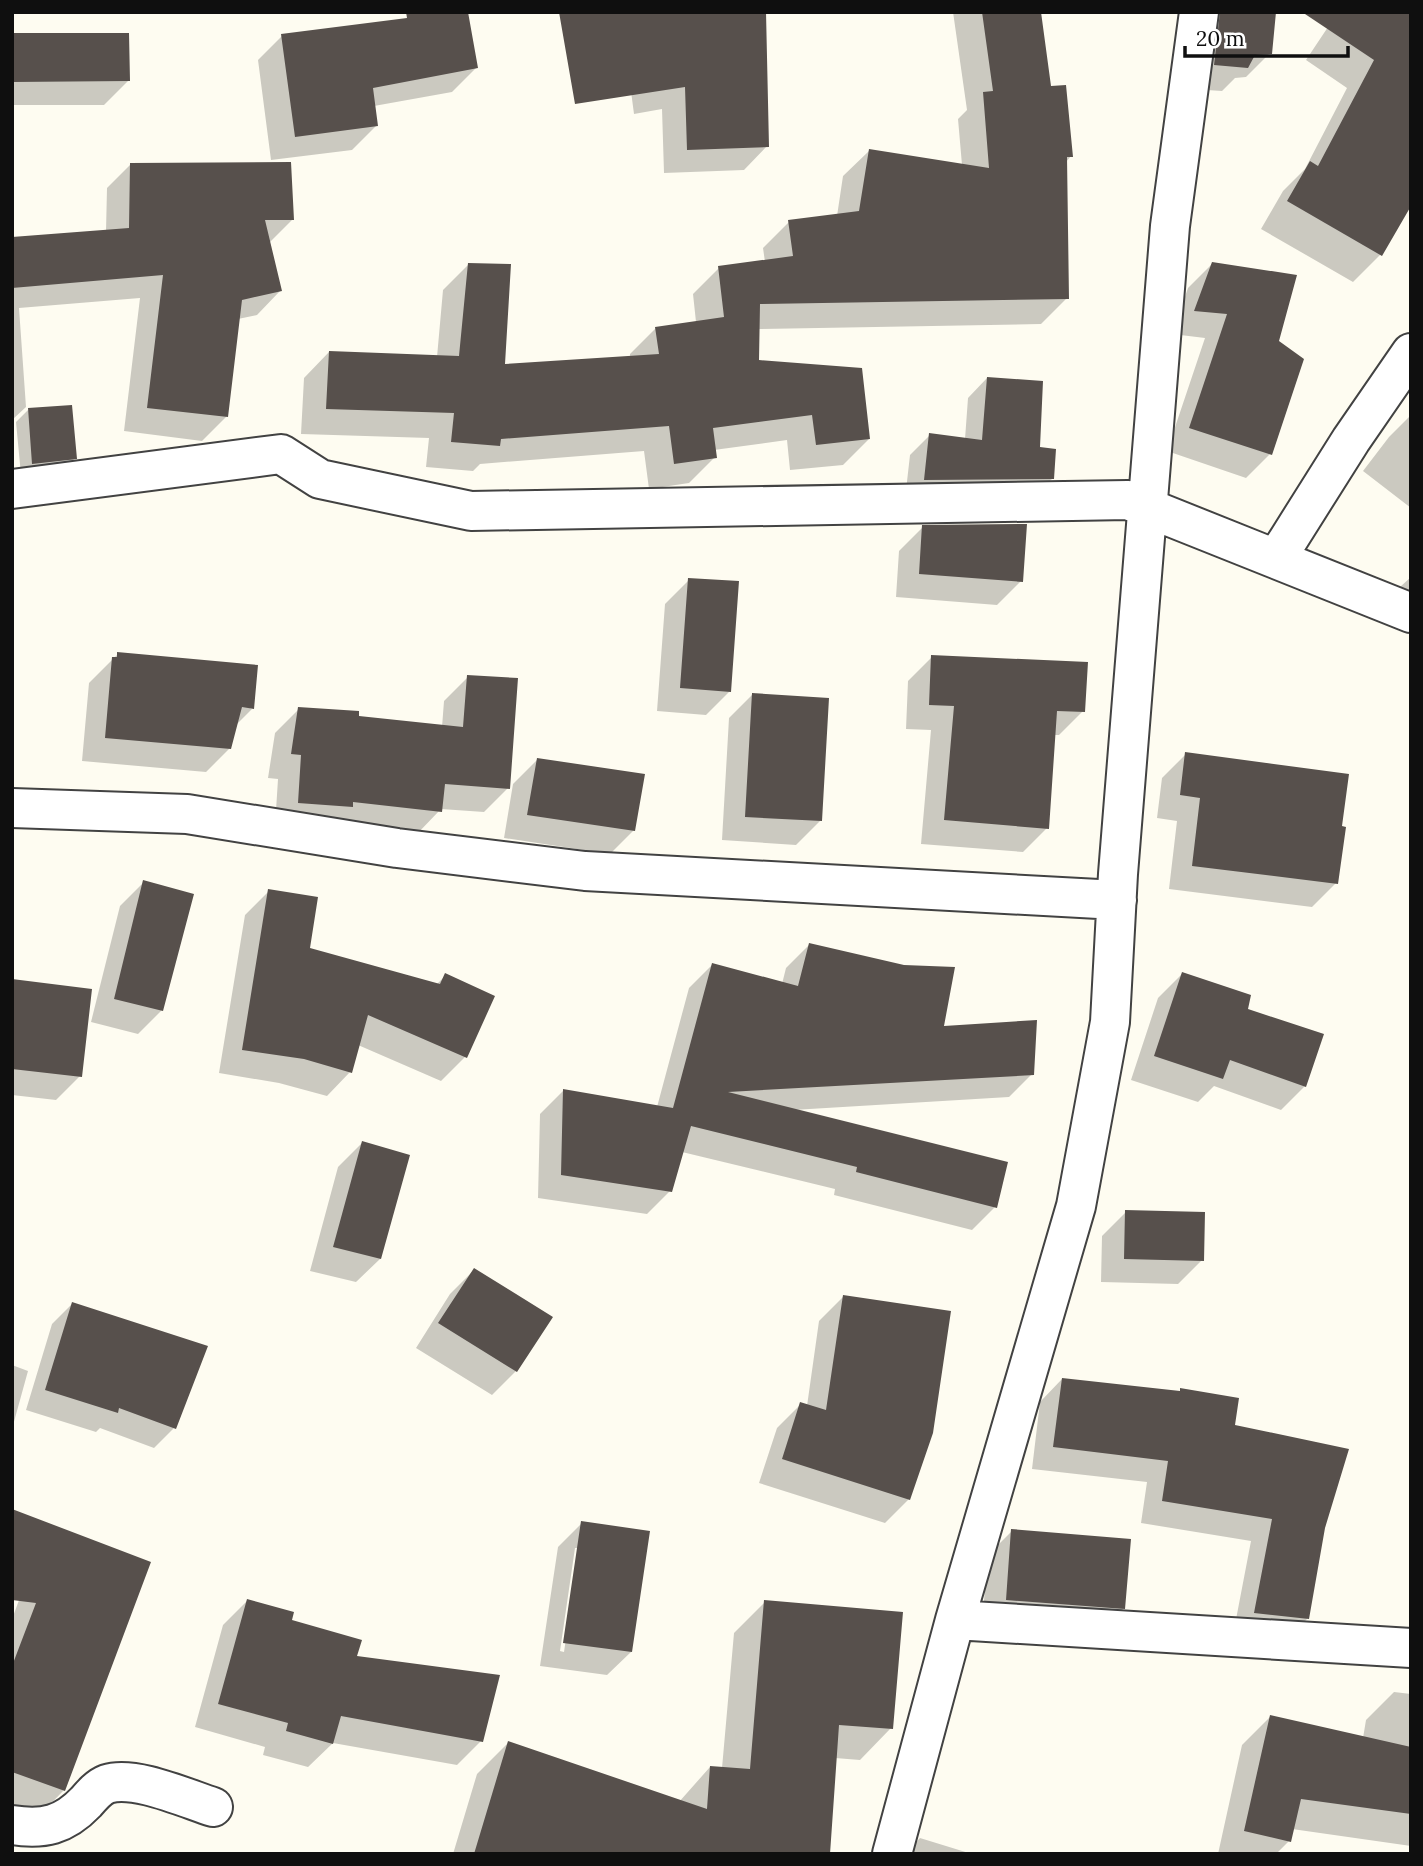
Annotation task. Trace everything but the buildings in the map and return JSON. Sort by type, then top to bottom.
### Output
[{"type":"street","points":[[892,1854],[955,1620],[1076,1206],[1110,1022],[1116,901],[1170,226],[1199,12]]},
{"type":"street","points":[[1276,559],[1351,440],[1411,354]]},
{"type":"street","points":[[12,489],[281,454],[320,479],[471,511],[1128,500],[1411,613]]},
{"type":"street","points":[[12,808],[187,814],[397,848],[584,871],[1116,901]]},
{"type":"street","points":[[955,1620],[1411,1648]]},
{"type":"street","points":[[12,1825],[33,1827],[60,1822],[73,1815],[104,1785],[125,1781],[213,1807]]}]
